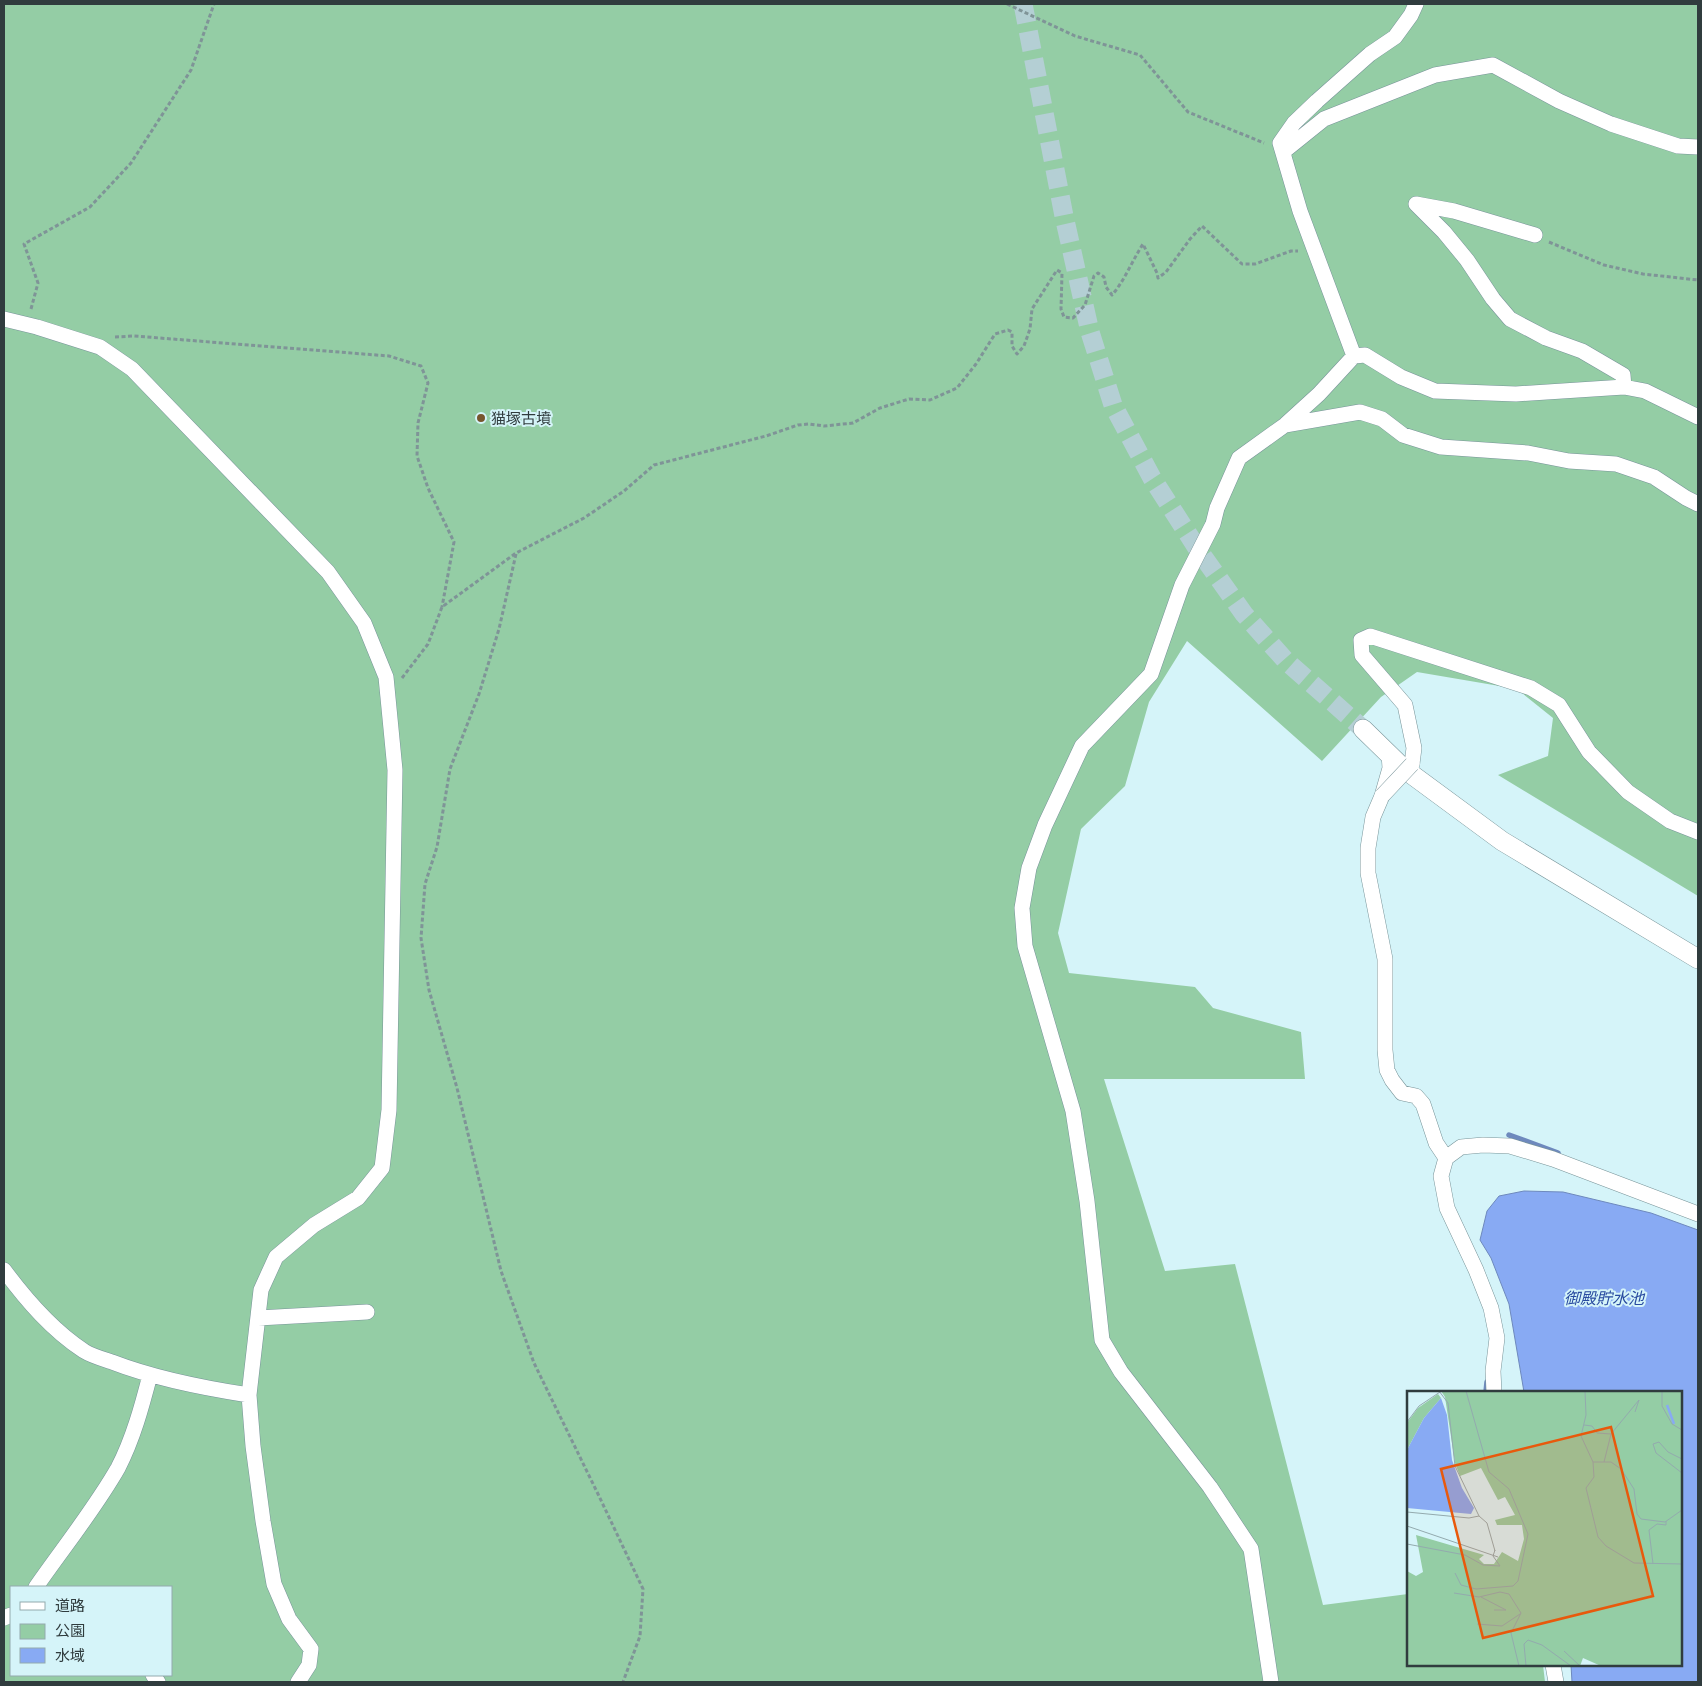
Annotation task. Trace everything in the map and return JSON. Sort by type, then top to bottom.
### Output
[{"type":"street","points":[[1354,356],[1300,211],[1280,143],[1294,122],[1370,54],[1395,37],[1411,15],[1416,4]]},
{"type":"street","points":[[1283,152],[1324,119],[1435,75],[1493,65],[1559,101],[1611,124],[1678,146],[1698,147]]},
{"type":"street","points":[[1535,235],[1454,211],[1416,204],[1444,232],[1467,260],[1492,299],[1510,318],[1546,338],[1582,351],[1623,375],[1624,386]]},
{"type":"street","points":[[4,319],[27,324],[100,347],[132,369],[328,572],[364,623],[386,677],[395,770],[389,1110],[382,1168],[358,1198],[314,1225],[276,1257],[261,1290],[249,1395],[253,1446],[274,1584],[289,1618],[311,1649],[309,1664],[298,1682]]},
{"type":"street","points":[[1271,1682],[1251,1549],[1210,1487],[1121,1372],[1102,1340],[1087,1201],[1073,1111],[1025,946],[1022,908],[1029,868],[1044,825],[1082,746],[1151,674],[1182,585],[1213,524],[1217,508],[1239,458],[1285,425],[1319,394],[1354,356],[1366,355],[1401,377],[1435,391],[1516,394],[1624,386],[1645,391],[1698,417]]},
{"type":"street","points":[[1285,425],[1360,412],[1382,419],[1403,435],[1441,447],[1528,454],[1569,462],[1616,464],[1654,477],[1698,504]]},
{"type":"street","points":[[1382,796],[1412,764],[1414,748],[1405,705],[1362,655],[1362,640],[1370,636],[1531,688],[1559,705],[1589,752],[1628,792],[1670,822],[1698,832]]},
{"type":"street","points":[[1363,729],[1403,768],[1502,841],[1698,959]]},
{"type":"street","points":[[1389,754],[1390,768],[1382,796],[1373,817],[1368,848],[1368,873],[1385,959],[1385,1050],[1387,1070],[1402,1093],[1416,1096],[1423,1104],[1436,1143],[1446,1158]]},
{"type":"street","points":[[1494,1391],[1493,1371],[1497,1338],[1491,1308],[1476,1270],[1447,1208],[1441,1176],[1446,1158],[1461,1147],[1483,1144],[1510,1146],[1553,1158],[1698,1214]]},
{"type":"street","points":[[4,1270],[29,1303],[62,1335],[86,1352],[130,1369],[199,1388],[249,1395]]},
{"type":"street","points":[[258,1318],[367,1312]]},
{"type":"street","points":[[37,1586],[99,1498],[118,1467],[129,1445],[144,1401],[150,1374]]},
{"type":"street","points":[[1554,1666],[1556,1682]]},
{"type":"path","points":[[27,324],[38,284],[24,244],[90,207],[132,163],[190,70],[214,4]]},
{"type":"path","points":[[1007,4],[1075,36],[1140,55],[1188,112],[1252,137],[1283,152]]},
{"type":"path","points":[[442,607],[516,553],[584,518],[624,491],[654,465],[766,436],[798,425],[824,426],[853,423],[880,408],[909,400],[930,400],[956,388],[976,364],[995,334],[1008,330],[1012,332],[1012,346],[1017,354],[1024,346],[1030,329],[1032,309],[1057,270],[1062,273],[1061,309],[1064,317],[1073,318],[1085,305],[1094,276],[1098,272],[1104,277],[1106,287],[1112,296],[1143,244],[1157,272],[1158,278],[1166,272],[1202,226],[1242,264],[1255,264],[1291,251],[1314,247]]},
{"type":"path","points":[[1535,235],[1604,265],[1643,274],[1698,280]]},
{"type":"path","points":[[114,337],[134,336],[389,356],[421,366],[428,383],[418,423],[417,456],[428,488],[454,542],[442,607],[428,644],[388,696]]},
{"type":"path","points":[[516,553],[499,629],[479,694],[450,769],[436,847],[425,884],[421,938],[429,990],[457,1088],[501,1271],[534,1363],[643,1589],[640,1636],[623,1682]]},
{"type":"green space","points":[[4,4],[1698,4],[1698,896],[1498,775],[1548,756],[1553,718],[1517,689],[1417,672],[1381,697],[1322,761],[1187,641],[1149,702],[1125,786],[1081,829],[1058,933],[1069,973],[1195,987],[1213,1008],[1301,1032],[1305,1079],[1104,1079],[1165,1271],[1235,1264],[1323,1605],[1407,1594],[1407,1666],[1543,1666],[1545,1682],[4,1682]]},
{"type":"water","name":"御殿貯水池","points":[[1524,1191],[1563,1192],[1651,1213],[1698,1230],[1698,1682],[1572,1682],[1571,1666],[1682,1666],[1682,1391],[1524,1391],[1509,1304],[1491,1258],[1480,1240],[1487,1211],[1499,1196]]},
{"type":"waterway","points":[[1509,1135],[1558,1153]]},
{"type":"waterway","points":[[1486,1391],[1487,1382]]},
{"type":"tunnel","points":[[1023,4],[1064,216],[1090,332],[1113,405],[1152,478],[1197,548],[1244,614],[1286,661],[1363,729]]},
{"type":"place","name":"猫塚古墳","points":[[481,418]]}]
